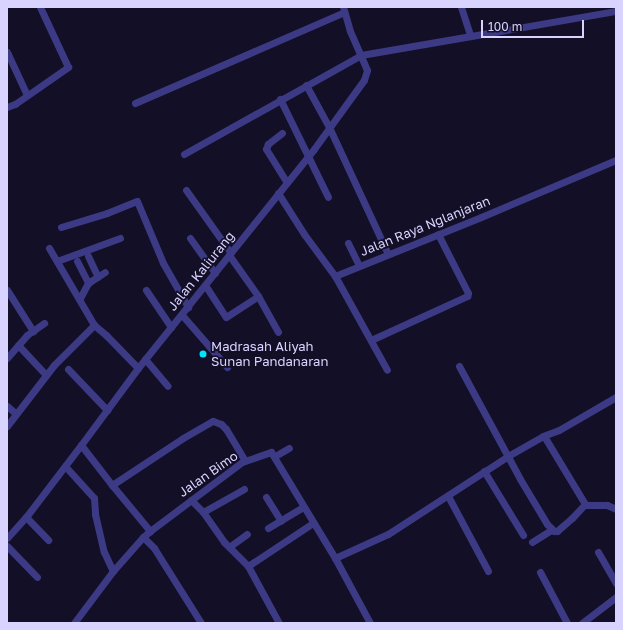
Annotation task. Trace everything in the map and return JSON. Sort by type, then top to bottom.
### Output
[{"type":"street","points":[[7,107],[68,67],[40,7]]},
{"type":"street","points":[[461,7],[470,35]]},
{"type":"street","points":[[135,103],[344,10]]},
{"type":"street","name":"Jalan Kaliurang","points":[[7,537],[26,517],[138,368],[182,315],[287,182],[364,80],[367,70],[350,31],[344,10]]},
{"type":"street","points":[[184,154],[361,55],[616,11]]},
{"type":"street","points":[[7,52],[27,95]]},
{"type":"street","points":[[306,85],[329,127],[388,254]]},
{"type":"street","points":[[280,99],[328,197]]},
{"type":"street","points":[[282,133],[268,144],[266,150],[287,182]]},
{"type":"street","name":"Jalan Raya Nglanjaran","points":[[335,276],[616,160]]},
{"type":"street","points":[[186,190],[258,296],[278,332]]},
{"type":"street","points":[[278,193],[304,234],[335,276],[387,370]]},
{"type":"street","points":[[61,227],[137,202],[163,263],[188,307]]},
{"type":"street","points":[[371,340],[467,296],[468,293],[438,234]]},
{"type":"street","points":[[56,261],[120,238]]},
{"type":"street","points":[[190,238],[215,273]]},
{"type":"street","points":[[348,243],[359,266]]},
{"type":"street","points":[[49,248],[80,298],[94,325],[106,334],[138,368]]},
{"type":"street","points":[[88,256],[98,277]]},
{"type":"street","points":[[77,261],[88,283]]},
{"type":"street","points":[[80,298],[88,283],[105,272]]},
{"type":"street","points":[[206,285],[226,317],[258,296]]},
{"type":"street","points":[[7,290],[33,331]]},
{"type":"street","points":[[146,290],[171,327]]},
{"type":"street","points":[[182,315],[227,367]]},
{"type":"street","points":[[7,358],[18,345],[44,323]]},
{"type":"street","points":[[7,426],[15,413],[46,375],[94,325]]},
{"type":"street","points":[[18,345],[46,375]]},
{"type":"street","points":[[145,359],[168,386]]},
{"type":"street","points":[[459,366],[508,456],[551,530]]},
{"type":"street","points":[[68,369],[107,410]]},
{"type":"street","points":[[335,558],[388,534],[508,456],[544,436],[559,430],[616,397]]},
{"type":"street","points":[[7,406],[15,413]]},
{"type":"street","points":[[112,485],[183,438],[213,421],[221,424],[226,429],[245,461]]},
{"type":"street","points":[[544,436],[585,505]]},
{"type":"street","points":[[81,445],[150,531]]},
{"type":"street","points":[[289,448],[275,456],[303,507],[335,558],[370,623]]},
{"type":"street","name":"Jalan Bimo","points":[[74,623],[143,536],[245,461],[270,451],[275,456]]},
{"type":"street","points":[[65,466],[94,498],[95,514],[104,552],[113,572]]},
{"type":"street","points":[[484,471],[524,535]]},
{"type":"street","points":[[203,512],[244,489]]},
{"type":"street","points":[[448,496],[488,571]]},
{"type":"street","points":[[266,497],[281,520]]},
{"type":"street","points":[[191,500],[203,512],[229,547],[248,566],[279,623]]},
{"type":"street","points":[[532,542],[551,530],[557,531],[585,505],[607,506],[616,509]]},
{"type":"street","points":[[268,528],[303,507]]},
{"type":"street","points":[[26,517],[48,540]]},
{"type":"street","points":[[248,566],[313,523]]},
{"type":"street","points":[[229,547],[247,534]]},
{"type":"street","points":[[143,536],[154,548],[200,623]]},
{"type":"street","points":[[7,546],[37,577]]},
{"type":"street","points":[[598,552],[616,583]]},
{"type":"street","points":[[540,572],[567,623]]},
{"type":"street","points":[[582,623],[615,601]]},
{"type":"place","name":"Madrasah Aliyah Sunan Pandanaran","points":[[203,354]]}]
